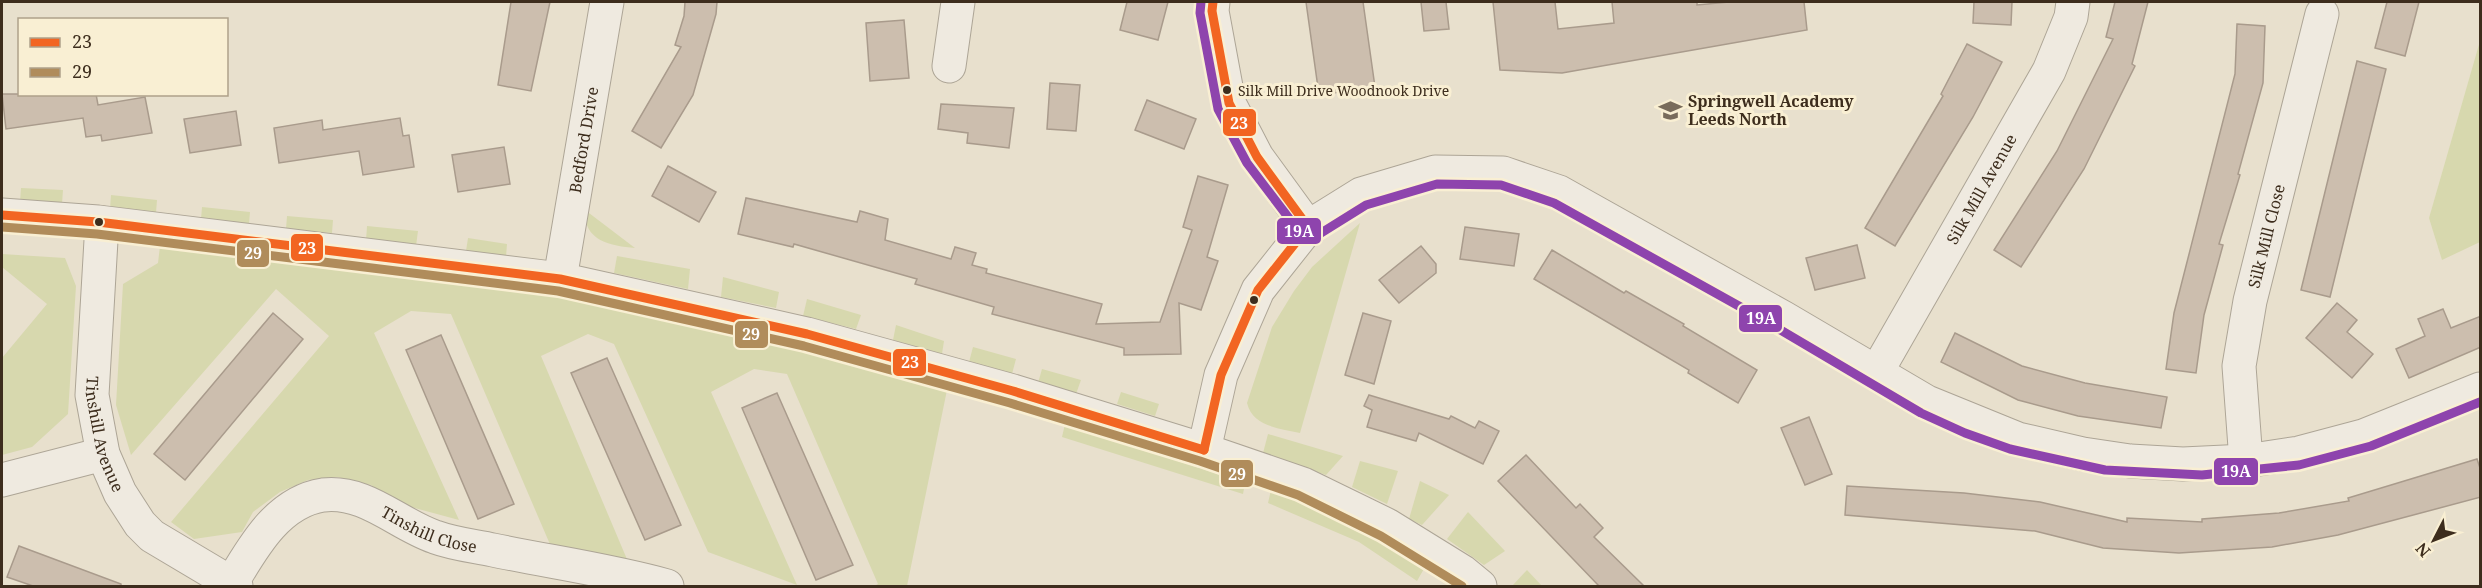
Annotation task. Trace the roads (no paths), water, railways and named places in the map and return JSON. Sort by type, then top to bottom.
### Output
[{"type":"street","name":"Bedford Drive","points":[[560,279],[607,2]]},
{"type":"street","points":[[948,66],[958,2]]},
{"type":"street","points":[[1213,2],[1212,11],[1229,103],[1257,157],[1308,227]]},
{"type":"street","name":"Silk Mill Avenue","points":[[1876,373],[2049,72],[2071,17],[2073,2]]},
{"type":"street","name":"Silk Mill Close","points":[[2246,461],[2239,366],[2250,301],[2322,14]]},
{"type":"street","points":[[1204,450],[1221,375],[1258,290],[1308,227],[1361,194],[1435,171],[1503,172],[1559,192],[1927,402],[1968,421],[2018,439],[2082,454],[2130,461],[2183,464],[2246,461],[2299,453],[2363,435],[2481,389]]},
{"type":"street","points":[[2,216],[102,223],[560,279],[807,334],[1013,391],[1204,450],[1303,484],[1387,525],[1465,582]]},
{"type":"street","name":"Tinshill Avenue","points":[[102,223],[92,395],[103,454],[120,493],[152,536],[233,585]]},
{"type":"street","points":[[2,480],[103,454]]},
{"type":"street","name":"Tinshill Close","points":[[233,585],[259,538],[276,519],[298,504],[321,496],[345,494],[365,501],[436,538],[667,586]]},
{"type":"place","name":"Silk Mill Drive Woodnook Drive","points":[[1227,90]]},
{"type":"place","name":"Springwell Academy Leeds North","points":[[1670,110]]}]
